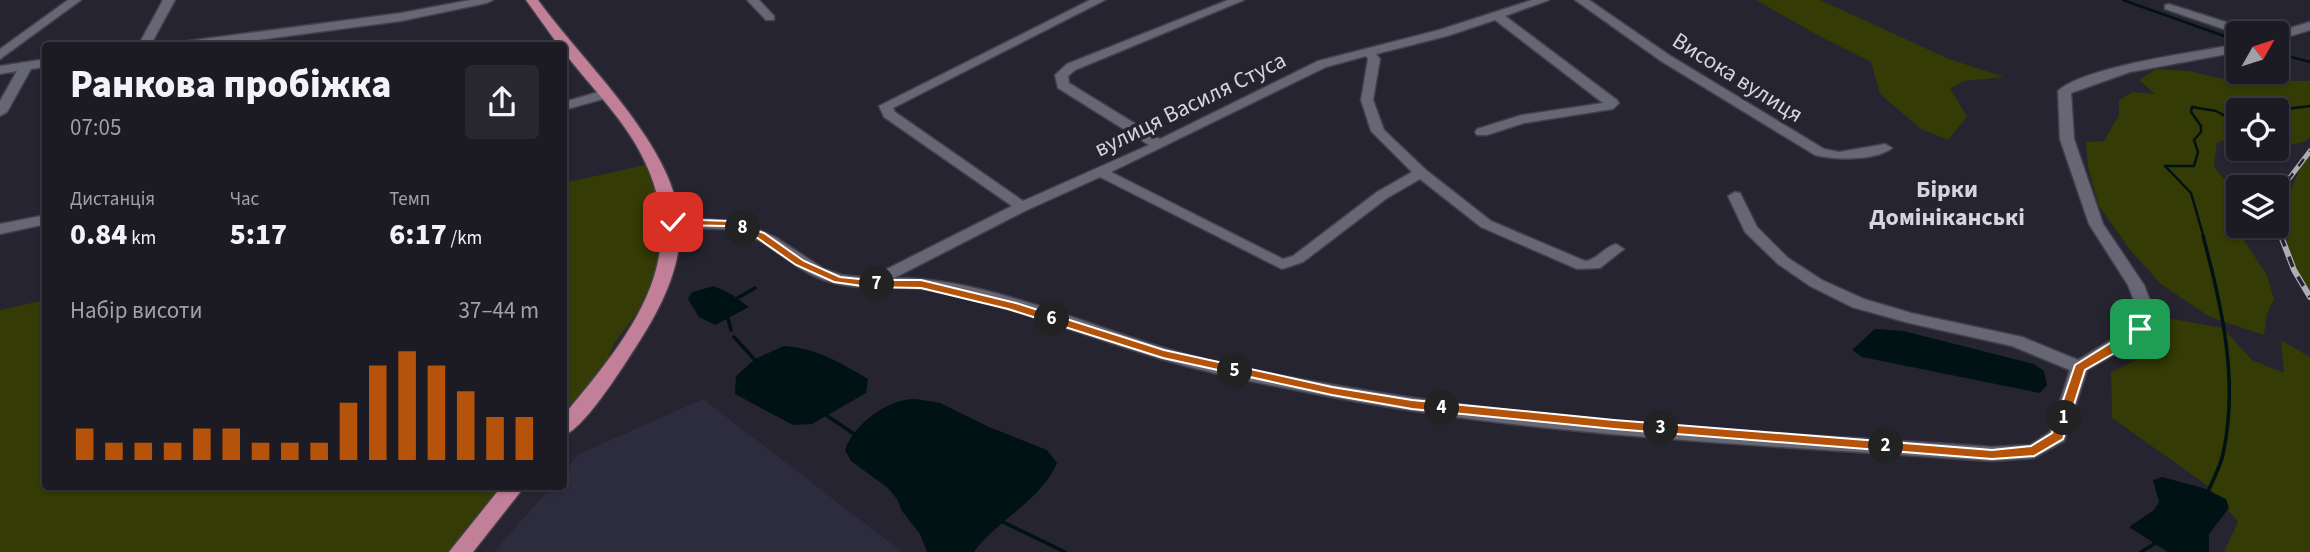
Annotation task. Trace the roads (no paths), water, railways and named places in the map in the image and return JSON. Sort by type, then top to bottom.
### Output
[{"type":"main road","points":[[532,0],[565,42]]},
{"type":"main road","points":[[567,45],[649,153],[669,192],[673,222],[660,287],[646,316],[619,360],[567,424]]},
{"type":"main road","points":[[460,552],[512,490]]},
{"type":"street","points":[[0,55],[75,0]]},
{"type":"street","points":[[146,42],[169,0]]},
{"type":"street","points":[[212,42],[388,19],[487,0]]},
{"type":"street","points":[[753,0],[770,18]]},
{"type":"street","points":[[1021,207],[889,114],[886,106],[1099,0]]},
{"type":"street","points":[[1160,145],[1063,85],[1061,75],[1071,67],[1238,0]]},
{"type":"street","name":"вулиця Василя Стуса","points":[[869,284],[1021,207],[1160,145],[1322,64],[1444,33],[1543,0]]},
{"type":"street","name":"Висока вулиця","points":[[1581,0],[1665,58],[1820,152],[1839,156],[1885,148]]},
{"type":"street","points":[[2169,7],[2226,26]]},
{"type":"street","points":[[1482,132],[1522,119],[1608,106],[1612,103],[1497,16]]},
{"type":"street","points":[[2289,32],[2310,26]]},
{"type":"street","points":[[673,222],[728,223],[760,235],[800,263],[838,280],[869,284],[921,284],[1012,306],[1163,354],[1320,389],[1412,405],[1614,425],[1992,454],[2034,451],[2058,436],[2079,368],[2119,345],[2140,329],[2146,311],[2136,285],[2096,223],[2067,139],[2064,91],[2090,79],[2132,68],[2226,50]]},
{"type":"street","points":[[1368,51],[1374,59],[1367,100],[1378,131],[1421,173],[1486,223],[1583,266],[1594,265],[1616,249]]},
{"type":"street","points":[[0,62],[21,66]]},
{"type":"street","points":[[0,70],[42,63]]},
{"type":"street","points":[[0,112],[21,66]]},
{"type":"street","points":[[567,105],[605,93]]},
{"type":"street","points":[[1099,170],[1282,264],[1298,259],[1382,195],[1421,173]]},
{"type":"street","points":[[1735,196],[1750,229],[1783,261],[1816,284],[1858,303],[1909,318],[2015,341],[2079,368]]},
{"type":"street","points":[[0,229],[42,220]]},
{"type":"waterway","points":[[2123,0],[2226,37]]},
{"type":"waterway","points":[[2289,56],[2310,62]]},
{"type":"waterway","points":[[2289,109],[2310,106]]},
{"type":"waterway","points":[[2204,238],[2191,193],[2165,166],[2194,166],[2198,152],[2194,140],[2201,132],[2201,126],[2191,112],[2192,107],[2216,111],[2226,116]]},
{"type":"waterway","points":[[2203,236],[2222,317],[2229,372],[2228,427],[2223,454],[2207,494]]},
{"type":"waterway","points":[[734,300],[755,288]]},
{"type":"waterway","points":[[727,315],[731,330]]},
{"type":"waterway","points":[[734,337],[756,361]]},
{"type":"waterway","points":[[823,413],[857,436]]},
{"type":"waterway","points":[[999,520],[1065,552]]},
{"type":"waterway","points":[[2141,552],[2157,542]]},
{"type":"railway","points":[[2289,179],[2310,151]]},
{"type":"railway","points":[[2282,238],[2294,270],[2310,297]]},
{"type":"district","name":"Бірки Домініканські","points":[[1947,203]]}]
